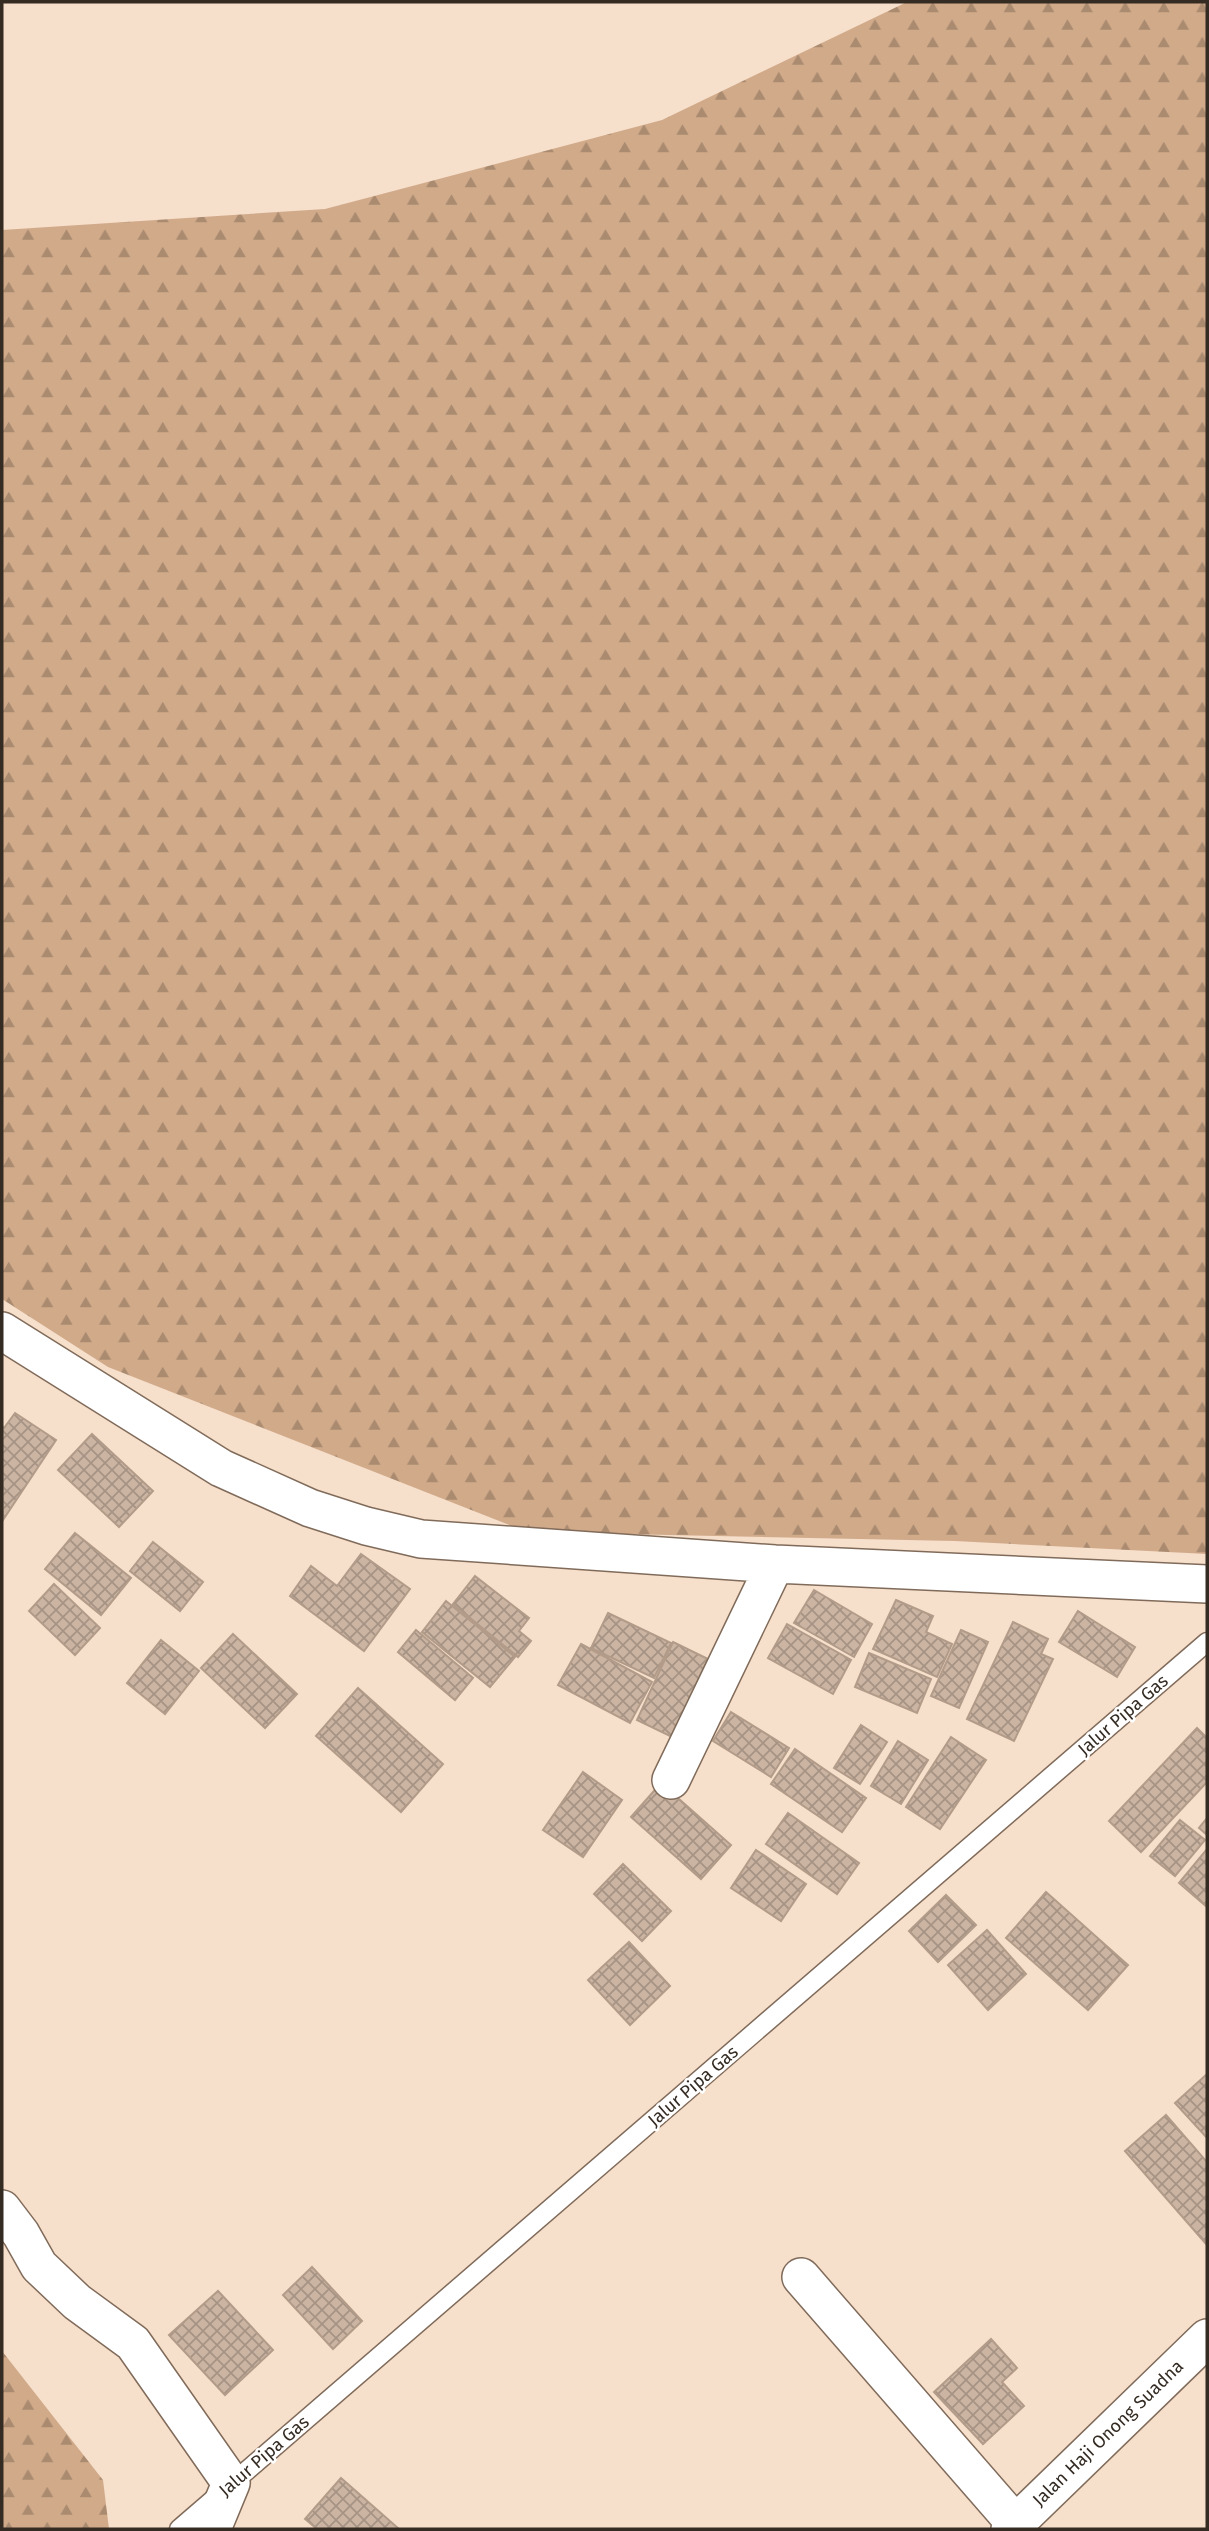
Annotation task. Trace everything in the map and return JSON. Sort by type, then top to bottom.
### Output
[{"type":"street","points":[[2,1331],[220,1468],[310,1508],[366,1526],[421,1539],[775,1564],[1207,1584]]},
{"type":"street","points":[[671,1780],[775,1564]]},
{"type":"street","points":[[2,2209],[21,2234],[39,2266],[77,2302],[133,2343],[232,2483],[212,2529]]},
{"type":"street","points":[[801,2277],[1013,2526]]},
{"type":"street","name":"Jalan Haji Onong Suadna","points":[[1013,2526],[1207,2338]]},
{"type":"lane","name":"Jalur Pipa Gas","points":[[179,2529],[1207,1642]]},
{"type":"green space","points":[[907,2],[1207,2],[1207,1554],[955,1541],[527,1532],[108,1367],[2,1299],[2,230],[325,209],[662,120]]},
{"type":"green space","points":[[2,2351],[103,2480],[109,2529],[2,2529]]},
{"type":"building","points":[[15,1413],[56,1440],[3,1520],[2,1426],[4,1428]]},
{"type":"building","points":[[92,1434],[153,1491],[119,1527],[58,1470]]},
{"type":"building","points":[[75,1533],[131,1578],[101,1615],[45,1569]]},
{"type":"building","points":[[153,1542],[203,1582],[180,1611],[130,1571]]},
{"type":"building","points":[[361,1554],[410,1589],[364,1651],[290,1596],[311,1566],[337,1586]]},
{"type":"building","points":[[475,1576],[529,1618],[519,1631],[531,1641],[518,1657],[453,1604]]},
{"type":"building","points":[[54,1584],[100,1628],[75,1655],[29,1611]]},
{"type":"building","points":[[814,1590],[872,1624],[854,1657],[794,1623]]},
{"type":"building","points":[[896,1600],[933,1616],[926,1632],[952,1644],[937,1677],[873,1649]]},
{"type":"building","points":[[446,1601],[515,1657],[490,1687],[422,1632]]},
{"type":"building","points":[[1078,1611],[1135,1647],[1117,1677],[1059,1642]]},
{"type":"building","points":[[608,1613],[671,1643],[654,1678],[591,1648]]},
{"type":"building","points":[[1013,1622],[1048,1639],[1041,1654],[1053,1659],[1014,1741],[967,1719]]},
{"type":"building","points":[[787,1624],[851,1660],[833,1694],[768,1658]]},
{"type":"building","points":[[416,1630],[473,1678],[455,1700],[398,1652]]},
{"type":"building","points":[[961,1630],[988,1642],[959,1708],[931,1696]]},
{"type":"building","points":[[233,1634],[297,1694],[265,1728],[201,1668]]},
{"type":"building","points":[[161,1640],[199,1671],[165,1714],[127,1683]]},
{"type":"building","points":[[673,1642],[708,1659],[672,1737],[637,1720]]},
{"type":"building","points":[[581,1644],[652,1682],[630,1723],[558,1685]]},
{"type":"building","points":[[869,1653],[931,1679],[917,1713],[855,1687]]},
{"type":"building","points":[[358,1688],[443,1764],[401,1812],[316,1736]]},
{"type":"building","points":[[731,1712],[789,1748],[771,1777],[713,1741]]},
{"type":"building","points":[[861,1725],[887,1742],[860,1784],[834,1768]]},
{"type":"building","points":[[1197,1728],[1207,1738],[1207,1782],[1141,1852],[1109,1821]]},
{"type":"building","points":[[951,1737],[986,1760],[940,1829],[906,1807]]},
{"type":"building","points":[[898,1741],[928,1760],[901,1804],[871,1786]]},
{"type":"building","points":[[795,1749],[866,1798],[842,1832],[771,1784]]},
{"type":"building","points":[[583,1772],[622,1800],[583,1857],[543,1830]]},
{"type":"building","points":[[661,1783],[731,1845],[701,1879],[631,1817]]},
{"type":"building","points":[[788,1813],[859,1863],[837,1894],[766,1844]]},
{"type":"building","points":[[1207,1818],[1207,1835],[1199,1828]]},
{"type":"building","points":[[1180,1820],[1205,1840],[1175,1876],[1150,1856]]},
{"type":"building","points":[[1207,1849],[1207,1907],[1179,1883]]},
{"type":"building","points":[[756,1850],[806,1884],[781,1921],[731,1888]]},
{"type":"building","points":[[623,1864],[671,1911],[642,1941],[594,1894]]},
{"type":"building","points":[[1046,1892],[1128,1965],[1088,2010],[1006,1938]]},
{"type":"building","points":[[946,1895],[976,1925],[938,1962],[909,1931]]},
{"type":"building","points":[[987,1930],[1026,1974],[988,2010],[948,1965]]},
{"type":"building","points":[[629,1942],[670,1986],[630,2025],[588,1980]]},
{"type":"building","points":[[1207,2074],[1207,2138],[1175,2103]]},
{"type":"building","points":[[1166,2115],[1207,2162],[1207,2245],[1125,2151]]},
{"type":"building","points":[[312,2267],[362,2321],[333,2349],[283,2295]]},
{"type":"building","points":[[218,2291],[273,2350],[225,2395],[169,2335]]},
{"type":"building","points":[[991,2339],[1017,2368],[1002,2382],[1024,2406],[983,2444],[934,2392]]},
{"type":"building","points":[[341,2478],[399,2529],[317,2529],[305,2519]]}]
